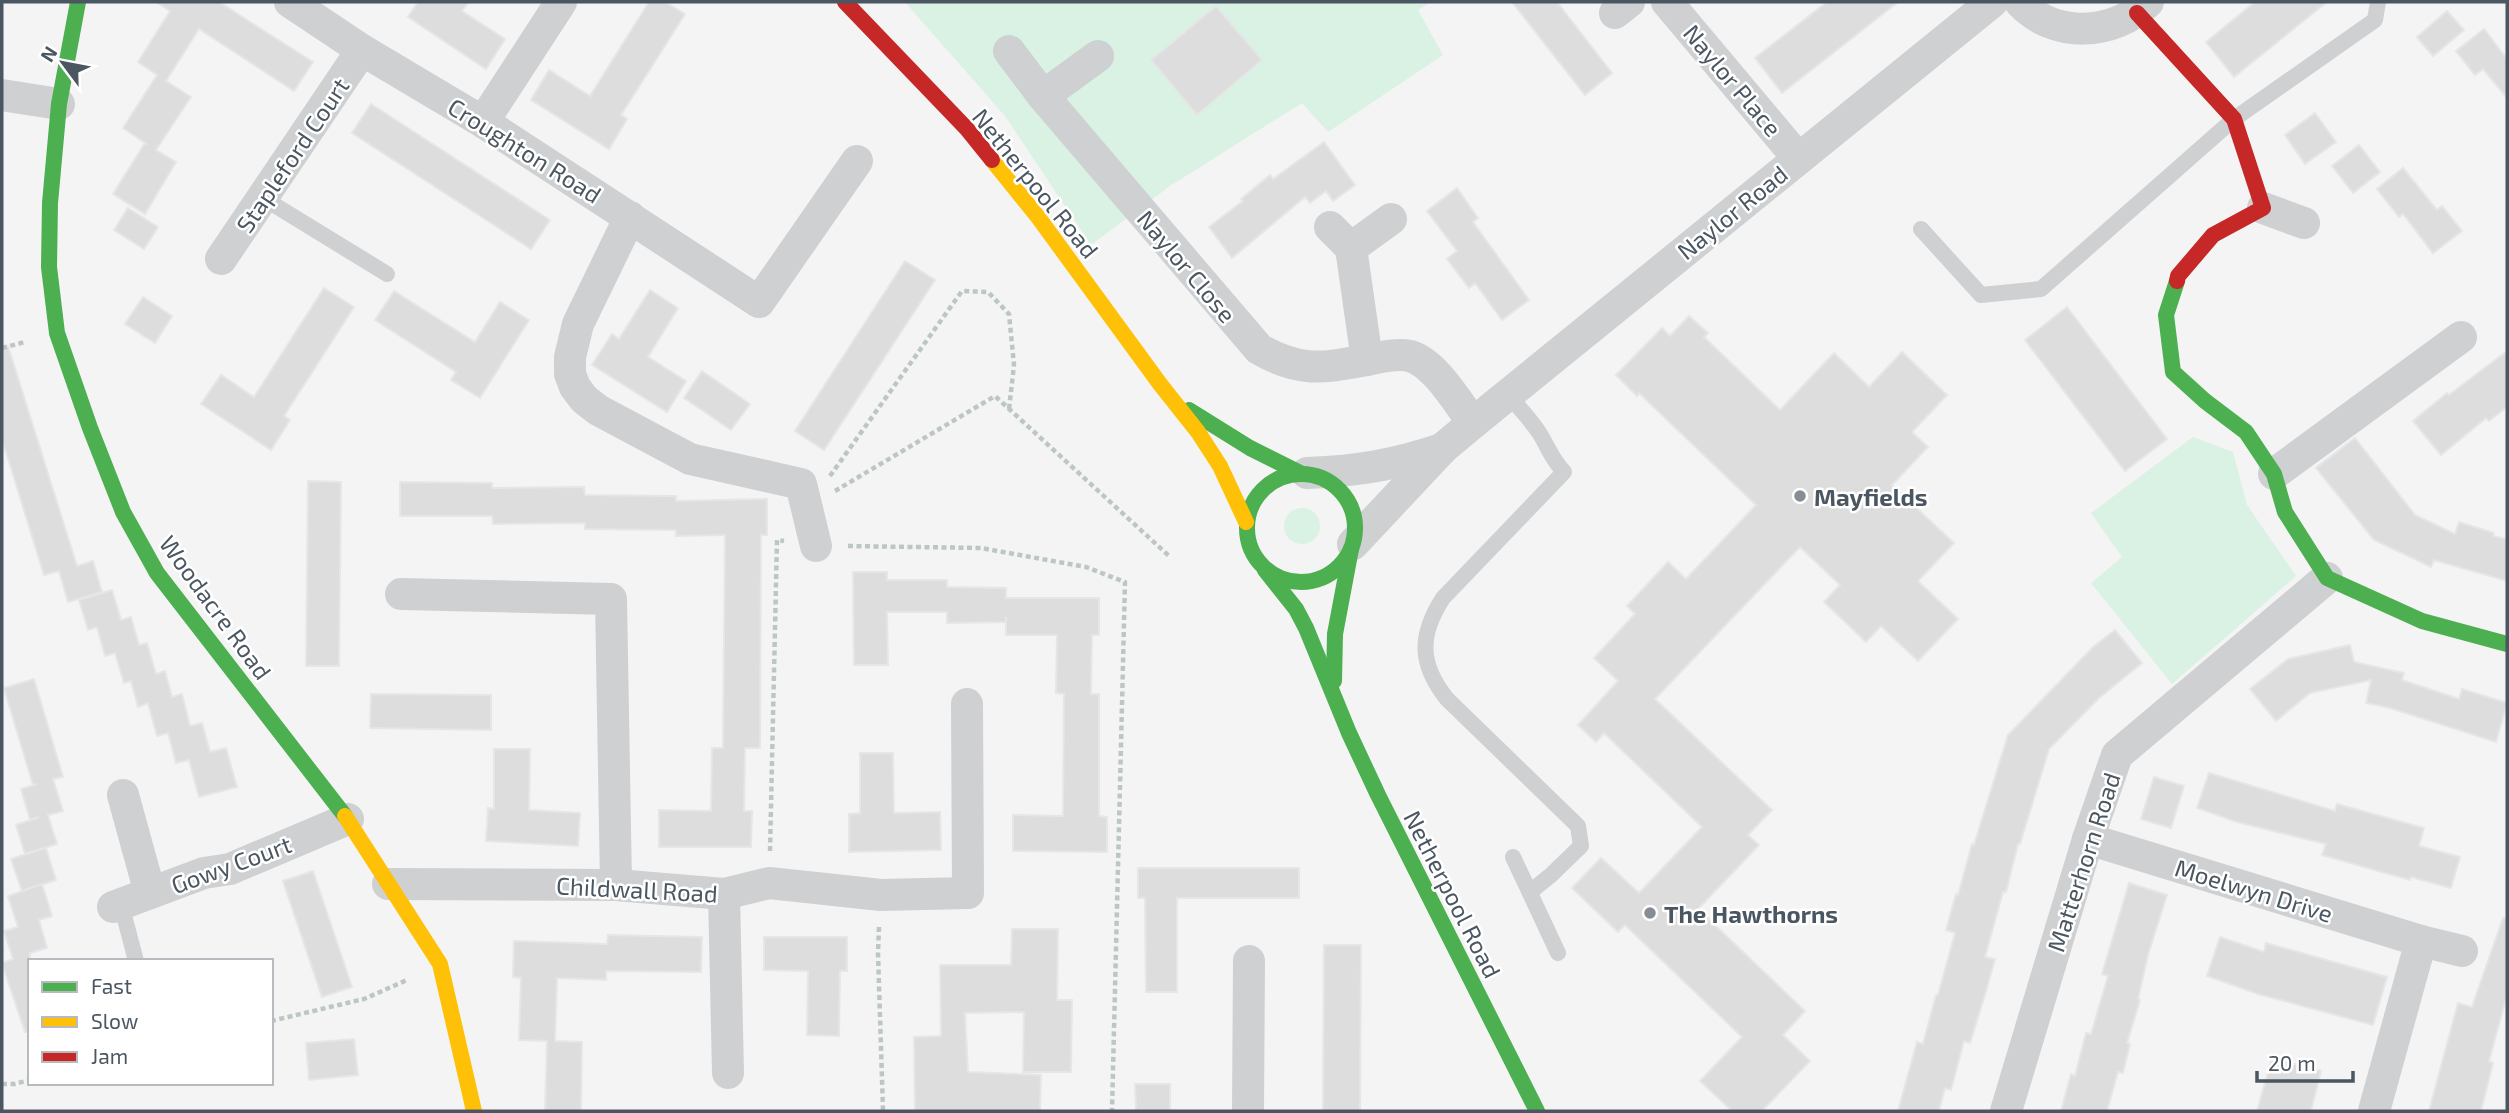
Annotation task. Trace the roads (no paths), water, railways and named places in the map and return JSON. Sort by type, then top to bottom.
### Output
[{"type":"street","name":"Woodacre Road","points":[[78,2],[59,104],[50,203],[49,267],[57,333],[90,428],[123,512],[157,573],[348,819],[440,964],[474,1111]]},
{"type":"street","name":"Croughton Road","points":[[289,2],[362,50],[483,122],[760,302],[857,160]]},
{"type":"street","points":[[483,122],[561,2]]},
{"type":"street","name":"Netherpool Road","points":[[845,2],[967,129],[1038,217],[1160,384],[1178,404],[1222,470],[1247,522]]},
{"type":"street","name":"Naylor Place","points":[[1667,2],[1798,158]]},
{"type":"street","name":"Naylor Road","points":[[1352,547],[1443,449],[1473,423],[1992,2]]},
{"type":"street","points":[[2020,2],[2027,10],[2053,24],[2082,30],[2111,26],[2143,7],[2234,119],[2263,208]]},
{"type":"street","name":"Stapleford Court","points":[[221,260],[362,50]]},
{"type":"street","name":"Naylor Close","points":[[1009,51],[1043,96],[1259,349],[1278,360],[1302,367],[1327,368],[1392,354],[1411,356],[1424,363],[1473,423]]},
{"type":"street","points":[[1043,96],[1098,56]]},
{"type":"street","points":[[2,95],[59,104]]},
{"type":"street","points":[[2304,223],[2263,208],[2213,235],[2178,276],[2166,315],[2173,372],[2204,401],[2246,432],[2274,474],[2285,512],[2327,578],[2422,621],[2507,645]]},
{"type":"street","points":[[630,217],[578,324],[570,357],[570,374],[575,387],[584,399],[598,410],[690,459],[801,484],[816,546]]},
{"type":"street","points":[[1367,360],[1340,238],[1391,219]]},
{"type":"street","points":[[2274,474],[2461,337]]},
{"type":"street","name":"Netherpool Road","points":[[1178,404],[1250,448],[1303,473]]},
{"type":"street","points":[[1303,473],[1325,479],[1339,488],[1349,502],[1355,520],[1352,547],[1337,569],[1309,582],[1283,580],[1265,570],[1254,557],[1247,540],[1247,522],[1255,498],[1266,485],[1283,476],[1303,473],[1376,468],[1443,449]]},
{"type":"street","name":"Netherpool Road","points":[[1334,693],[1335,635],[1352,547]]},
{"type":"street","name":"Netherpool Road","points":[[1265,570],[1296,609],[1378,795],[1537,1111]]},
{"type":"street","name":"Matterhorn Road","points":[[2006,1111],[2088,839],[2117,755],[2327,578]]},
{"type":"street","points":[[401,594],[611,599],[616,885]]},
{"type":"street","name":"Childwall Road","points":[[388,884],[616,885],[724,894],[769,883],[881,895],[968,894],[967,704]]},
{"type":"street","points":[[122,795],[150,893]]},
{"type":"street","name":"Gowy Court","points":[[117,905],[204,873],[230,869],[348,819]]},
{"type":"street","name":"Moelwyn Drive","points":[[2088,839],[2421,941],[2462,951]]},
{"type":"street","points":[[724,894],[728,1073]]},
{"type":"street","points":[[2374,1111],[2421,941]]},
{"type":"street","points":[[1248,1111],[1249,961]]},
{"type":"lane","points":[[1922,229],[1981,295],[2041,289],[2234,119],[2375,20],[2378,2]]},
{"type":"lane","points":[[263,198],[387,274]]},
{"type":"lane","points":[[1508,395],[1529,418],[1552,459],[1564,472],[1443,598],[1431,616],[1426,632],[1425,652],[1428,668],[1447,699],[1578,826],[1581,846],[1530,892]]},
{"type":"lane","points":[[1513,857],[1558,953]]},
{"type":"lane","points":[[117,905],[135,959]]},
{"type":"place","name":"Mayfields","points":[[1800,496]]},
{"type":"place","name":"The Hawthorns","points":[[1650,913]]}]
